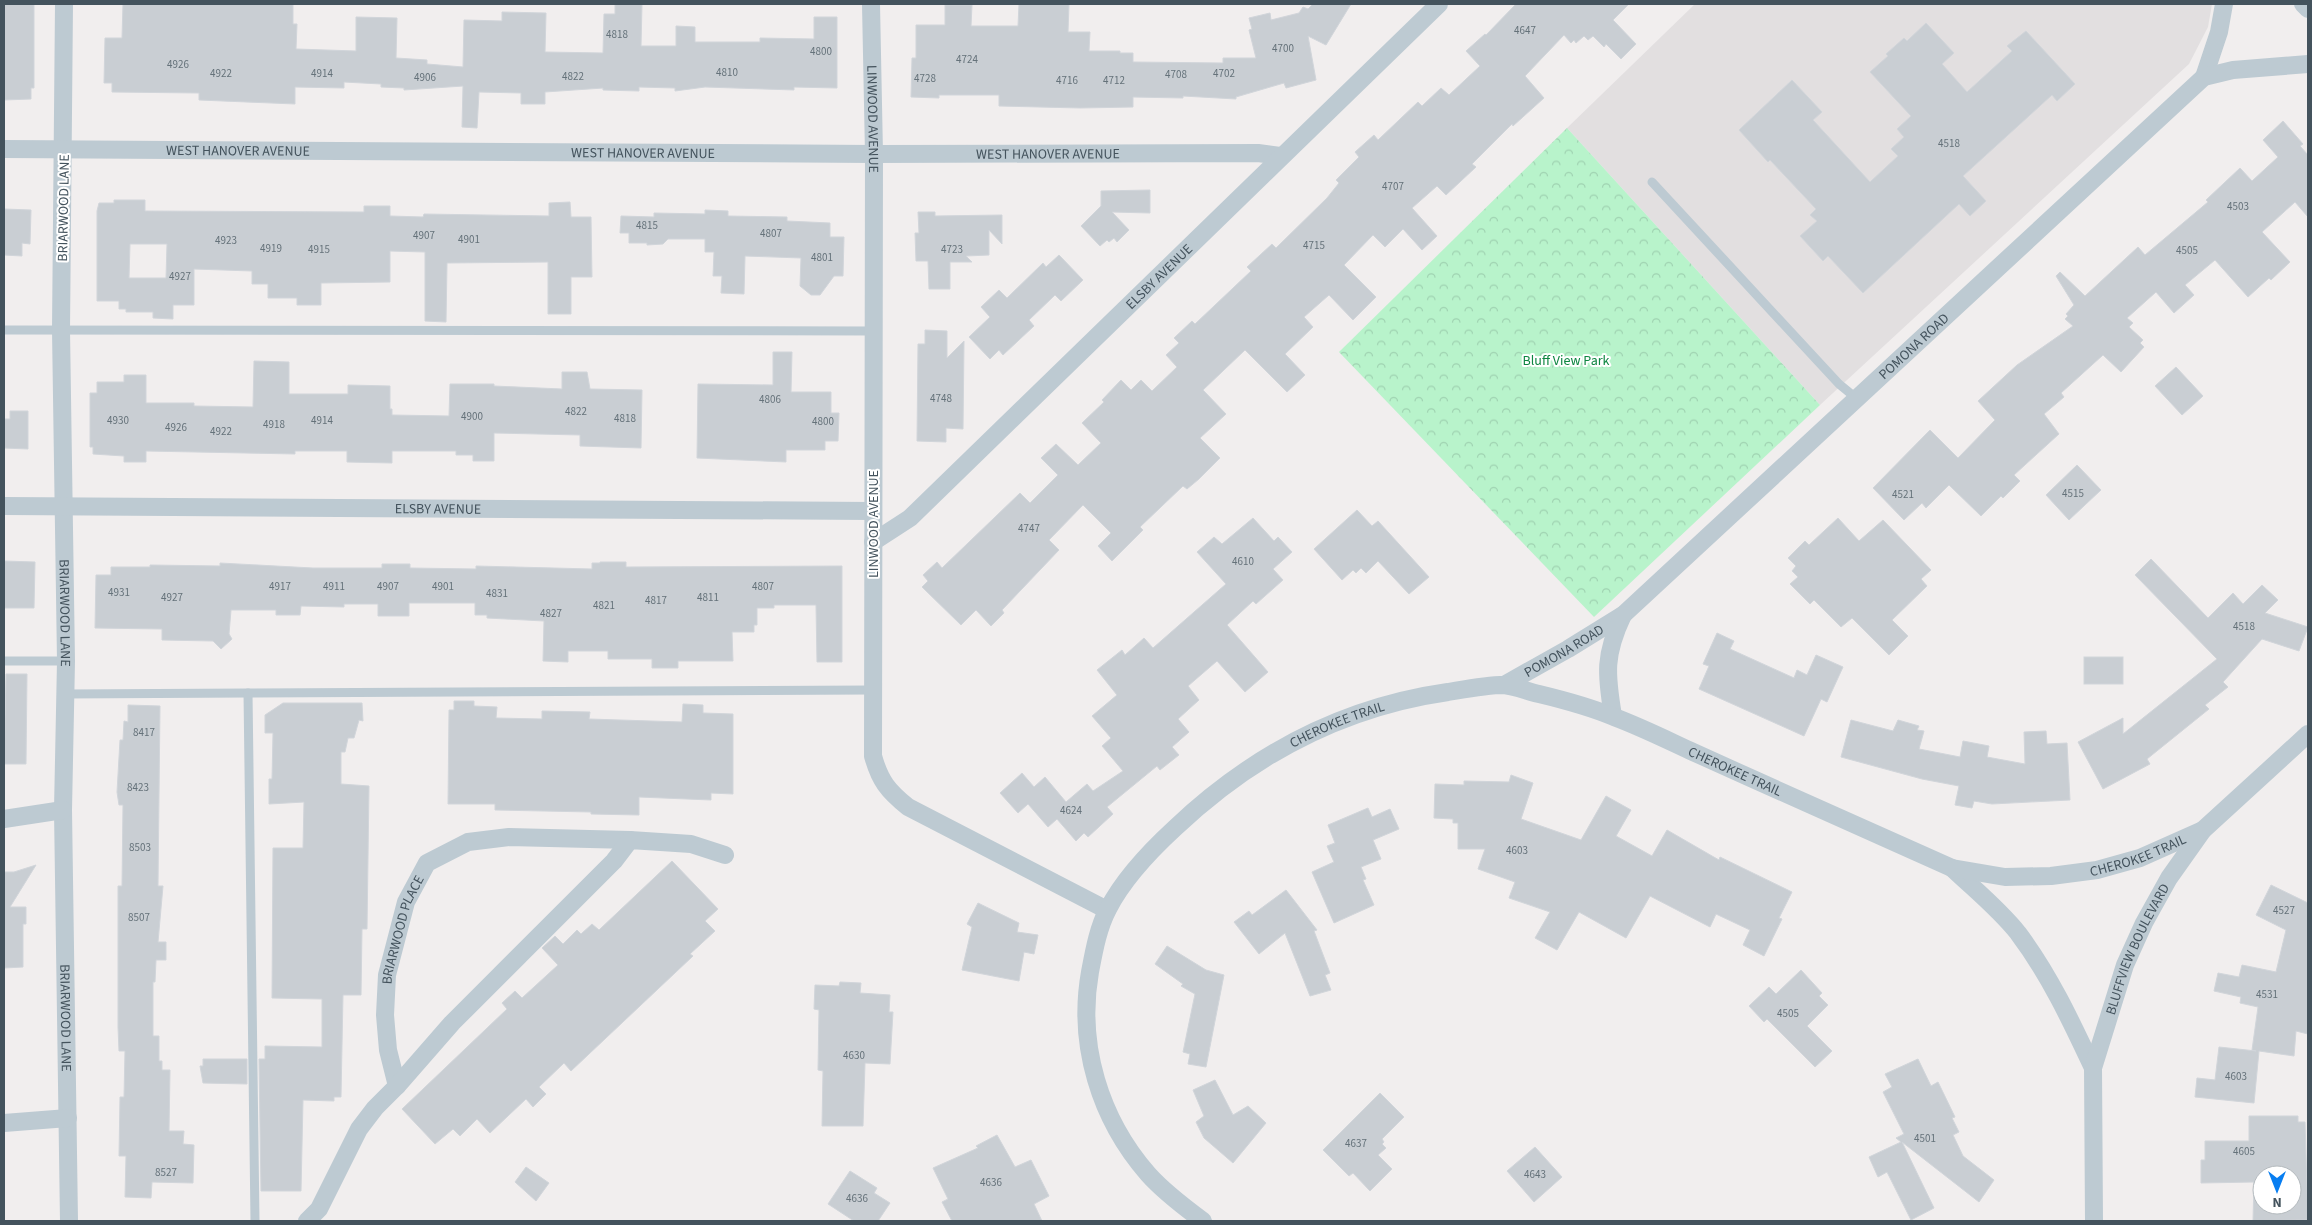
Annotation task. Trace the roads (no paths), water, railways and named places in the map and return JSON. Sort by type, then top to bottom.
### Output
[{"type":"street","name":"BRIARWOOD LANE","points":[[64,4],[61,330],[66,661],[63,810],[70,1221]]},
{"type":"street","name":"LINWOOD AVENUE","points":[[871,4],[874,154],[873,756],[878,775],[891,794],[908,807],[1107,910]]},
{"type":"street","name":"ELSBY AVENUE","points":[[873,542],[910,518],[1280,156],[1439,4]]},
{"type":"street","name":"POMONA ROAD","points":[[2204,78],[2220,32],[2224,4]]},
{"type":"street","points":[[2303,4],[2308,9]]},
{"type":"street","name":"POMONA ROAD","points":[[1504,685],[1623,615],[2204,78],[2233,70],[2308,64]]},
{"type":"street","name":"WEST HANOVER AVENUE","points":[[4,149],[874,154],[1258,153],[1280,156]]},
{"type":"street","name":"ELSBY AVENUE","points":[[4,506],[872,510]]},
{"type":"street","name":"POMONA ROAD","points":[[1613,716],[1606,675],[1611,640],[1623,615]]},
{"type":"street","name":"CHEROKEE TRAIL","points":[[1203,1221],[1149,1176],[1124,1144],[1105,1108],[1092,1070],[1086,1028],[1088,988],[1095,946],[1107,910],[1125,882],[1153,848],[1188,815],[1223,786],[1268,756],[1313,731],[1358,712],[1437,693],[1504,685],[1613,716],[1952,868],[2005,877],[2051,876],[2097,870],[2140,858],[2203,830]]},
{"type":"street","name":"BLUFFVIEW BOULEVARD","points":[[2094,1221],[2093,1068],[2125,965],[2144,922],[2169,878],[2203,830],[2308,734]]},
{"type":"street","points":[[4,819],[63,810]]},
{"type":"street","name":"BRIARWOOD PLACE","points":[[397,1086],[388,1050],[386,1024],[387,975],[406,902],[428,863],[468,842],[509,837],[630,840],[691,844],[725,855]]},
{"type":"street","points":[[308,1221],[319,1209],[359,1129],[375,1108],[397,1086],[452,1023],[614,861],[630,840]]},
{"type":"street","name":"CHEROKEE TRAIL","points":[[1952,868],[1989,902],[2016,932],[2040,964],[2063,1005],[2093,1068]]},
{"type":"street","points":[[4,1123],[68,1118]]},
{"type":"lane","points":[[1652,182],[1839,384],[1856,398]]},
{"type":"lane","points":[[4,330],[873,331]]},
{"type":"lane","points":[[4,661],[66,661]]},
{"type":"lane","points":[[65,694],[872,690]]},
{"type":"lane","points":[[248,693],[255,1221]]},
{"type":"park label","name":"Bluff View Park","points":[[1566,360]]}]
